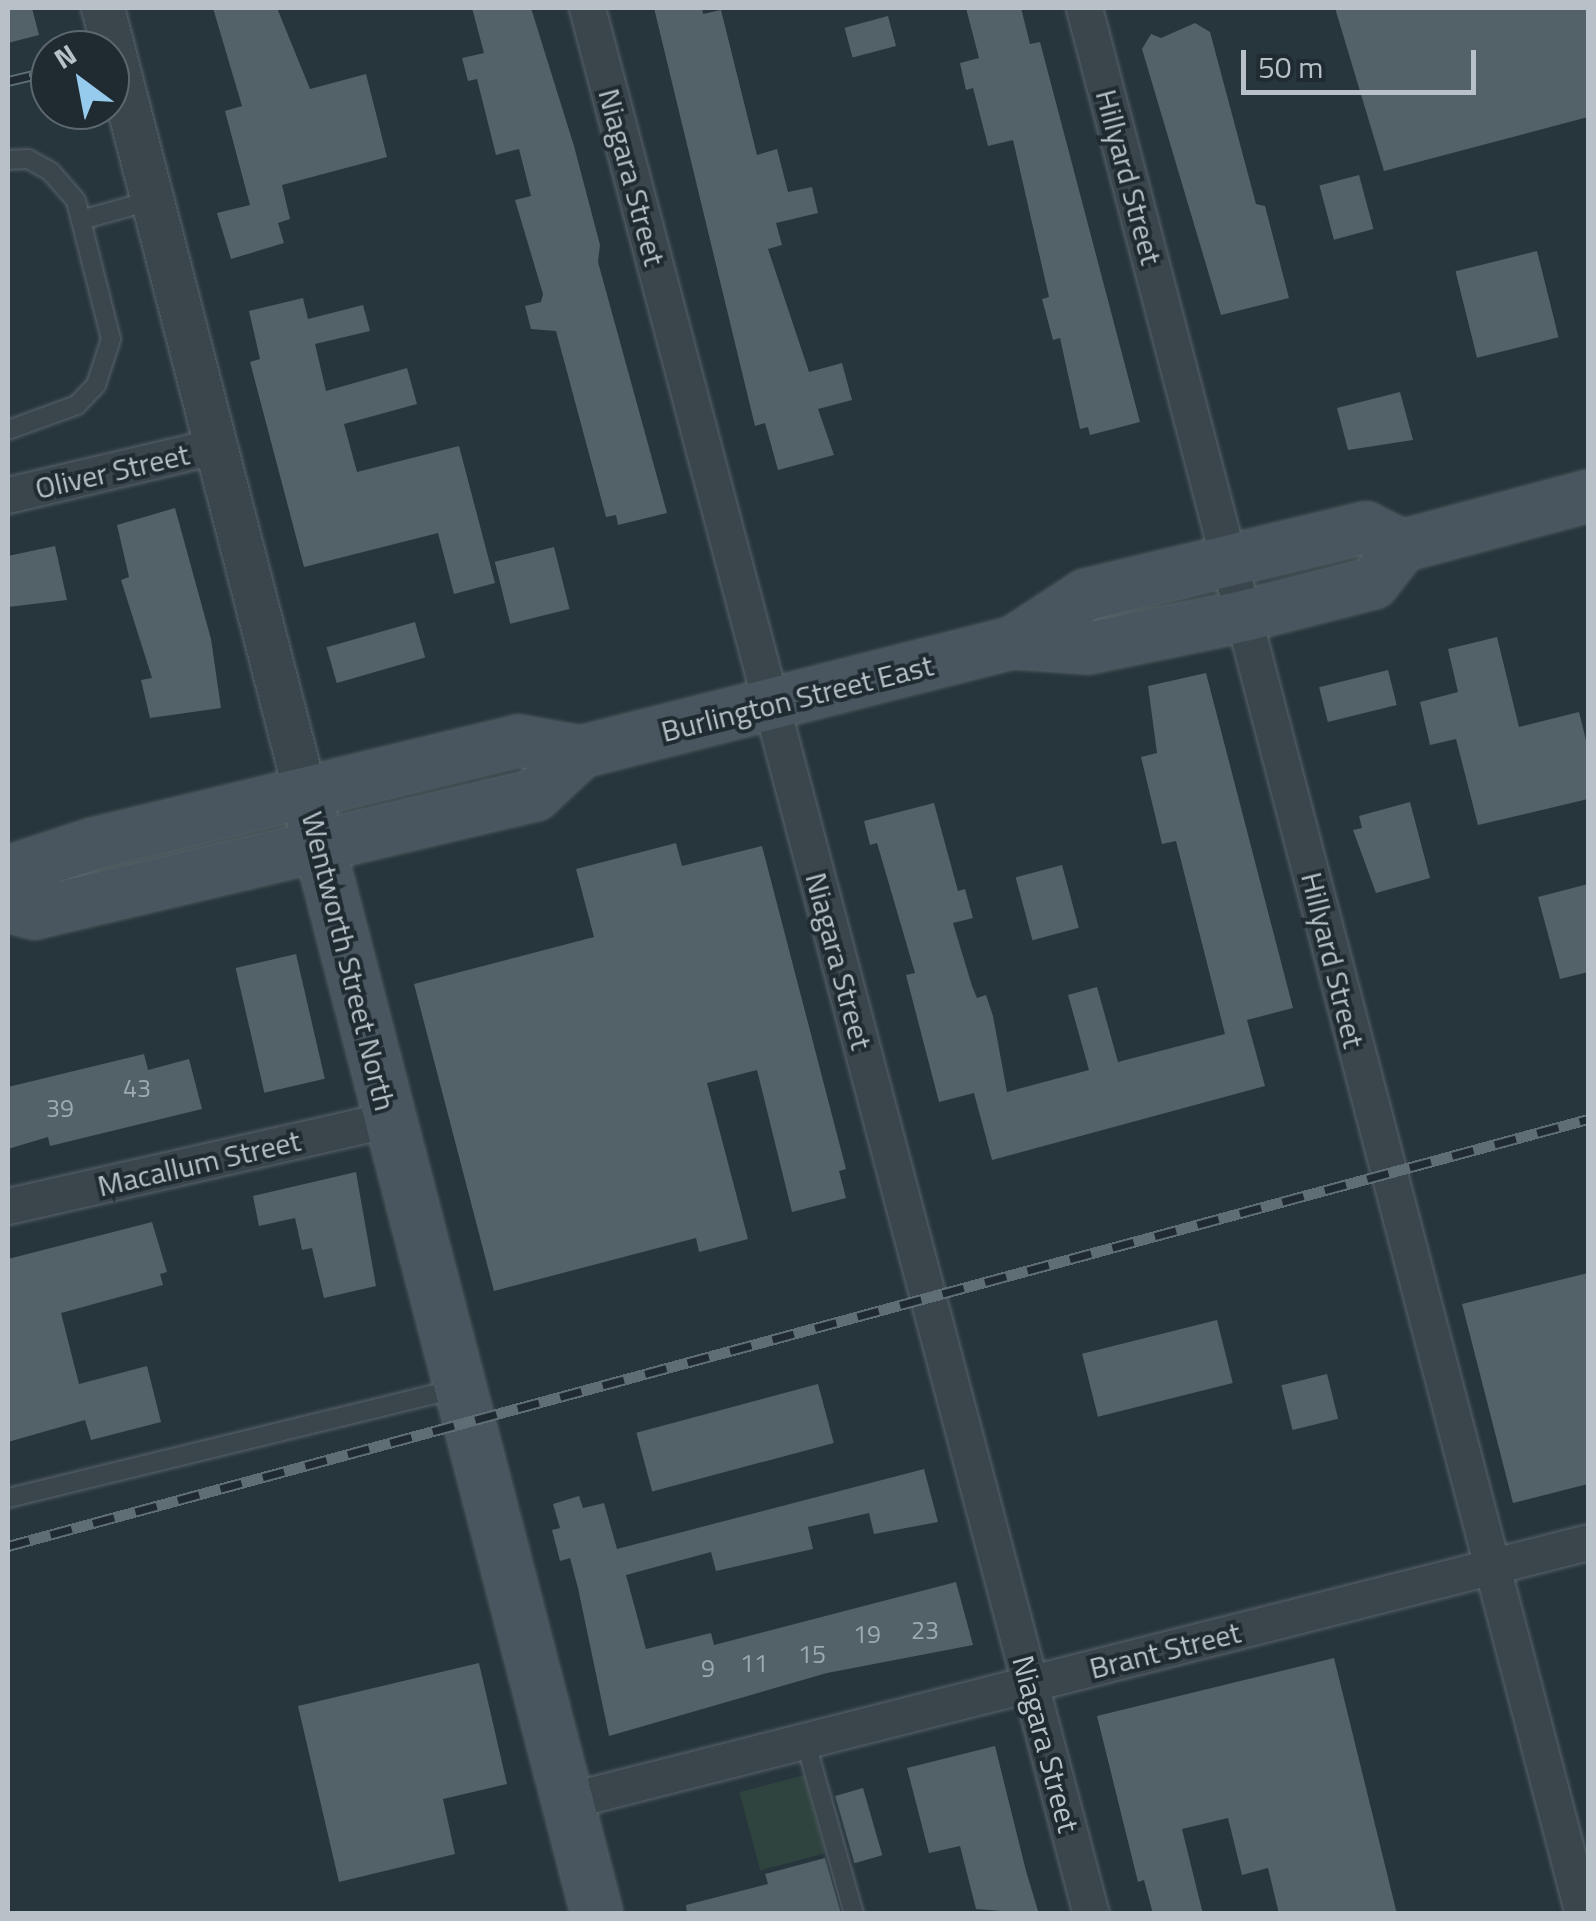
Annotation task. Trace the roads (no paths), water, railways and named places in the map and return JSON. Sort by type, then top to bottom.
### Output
[{"type":"main road","points":[[1402,546],[1588,496]]},
{"type":"main road","name":"Burlington Street East","points":[[8,872],[93,844],[518,741],[580,752],[1013,643],[1088,648],[1244,616],[1373,583],[1402,546],[1366,528],[1086,596],[1013,643]]},
{"type":"main road","name":"Burlington Street East","points":[[8,906],[35,913],[535,795],[580,752]]},
{"type":"main road","name":"Wentworth Street North","points":[[306,795],[597,1914]]},
{"type":"street","name":"Wentworth Street North","points":[[103,8],[306,795]]},
{"type":"street","name":"Niagara Street","points":[[587,8],[1091,1914]]},
{"type":"street","name":"Hillyard Street","points":[[1084,8],[1583,1914]]},
{"type":"street","name":"Oliver Street","points":[[8,495],[216,446]]},
{"type":"street","name":"Macallum Street","points":[[8,1206],[390,1120]]},
{"type":"street","name":"Brant Street","points":[[567,1802],[1588,1542]]},
{"type":"lane","points":[[8,160],[28,159],[51,172],[76,201],[107,310],[108,363],[77,405],[8,430]]},
{"type":"lane","points":[[81,220],[153,200]]},
{"type":"lane","points":[[8,1498],[461,1387]]},
{"type":"lane","points":[[805,1740],[854,1914]]},
{"type":"railway","points":[[8,81],[30,76]]},
{"type":"railway","points":[[8,1546],[1588,1119]]}]
